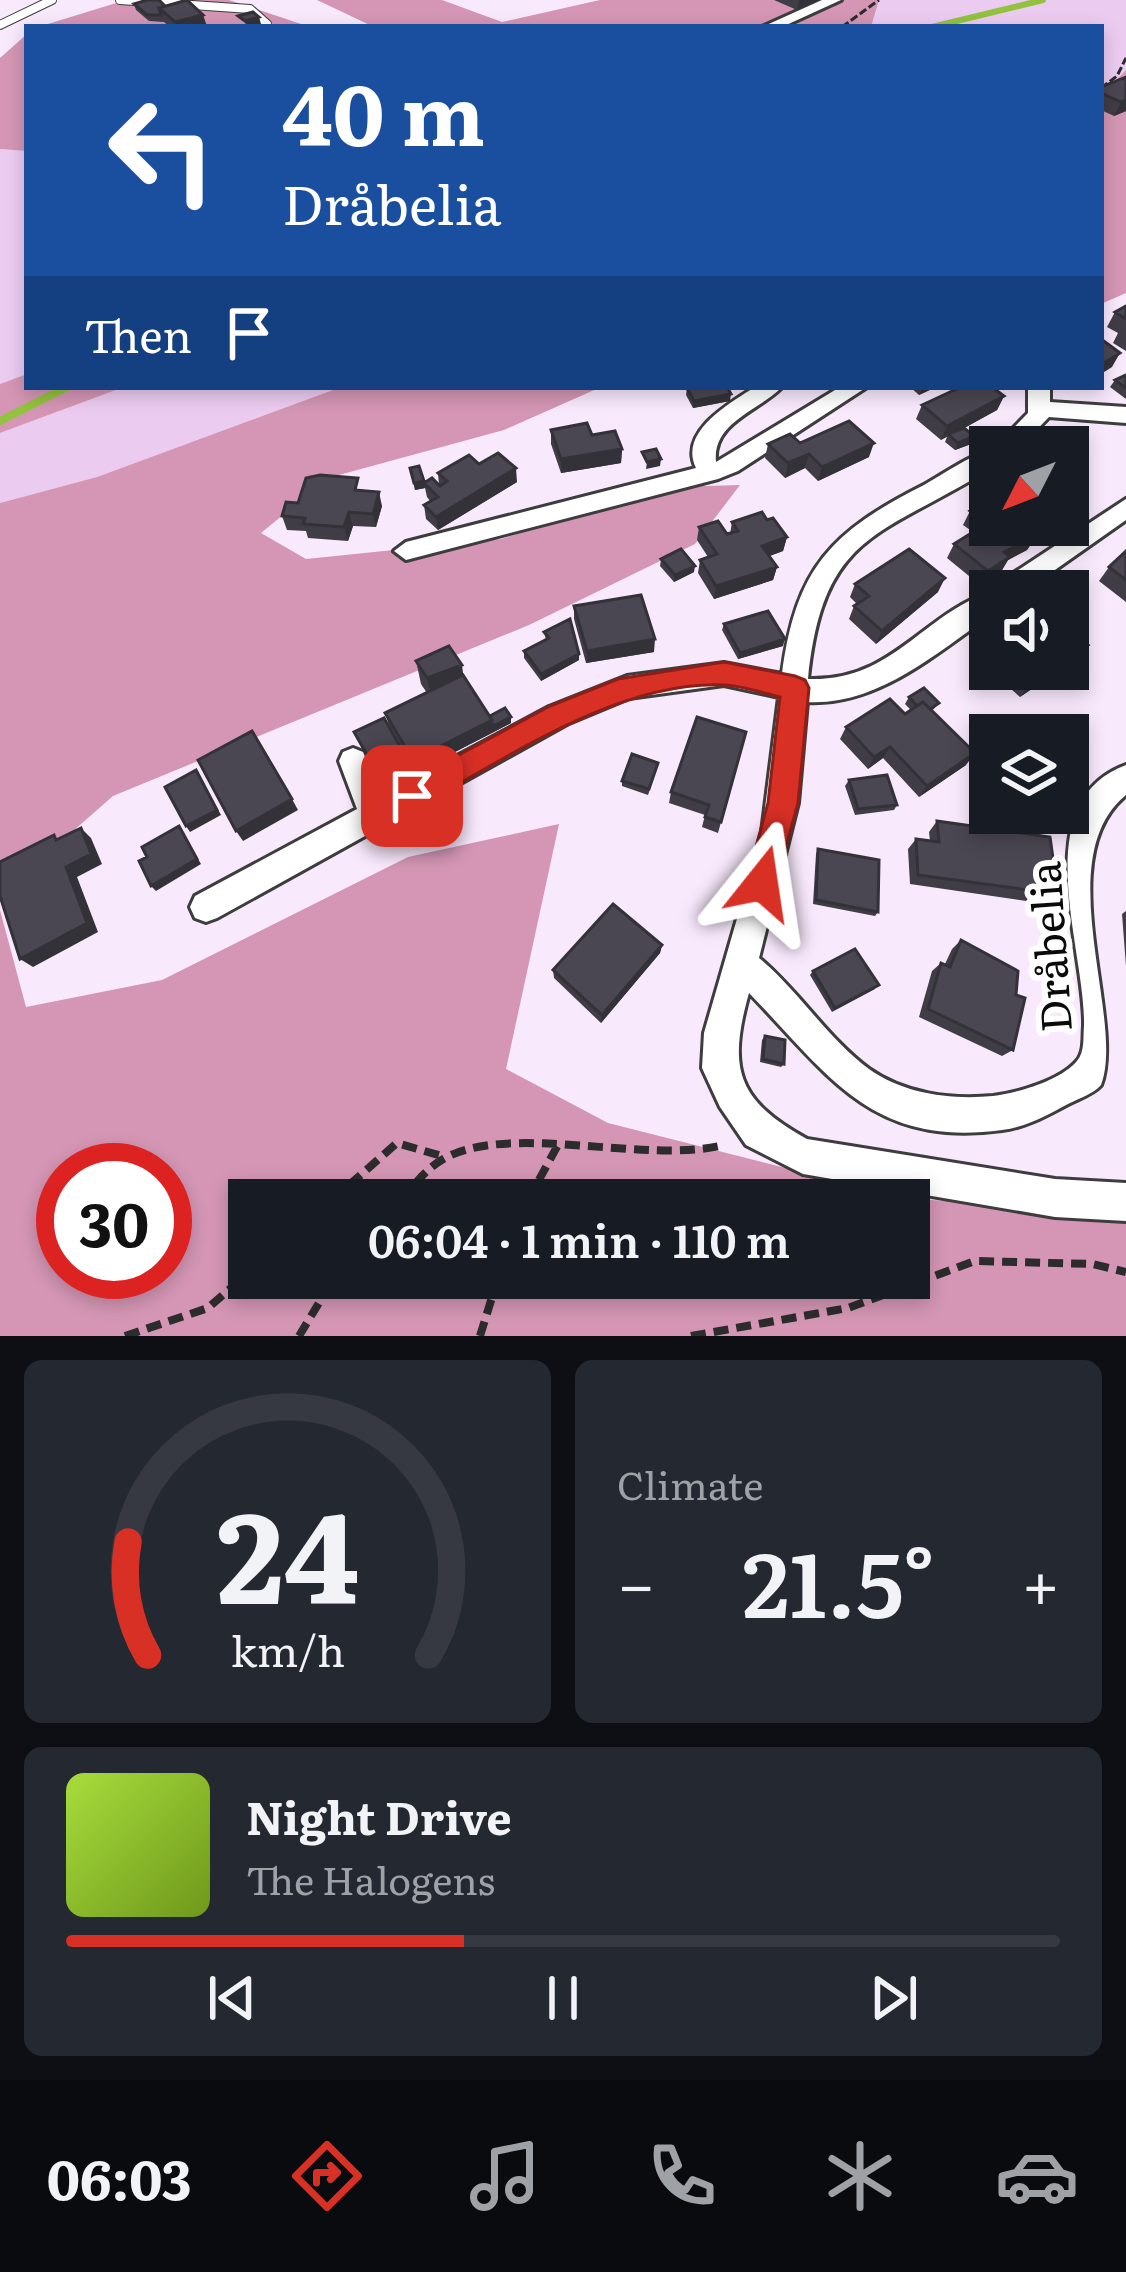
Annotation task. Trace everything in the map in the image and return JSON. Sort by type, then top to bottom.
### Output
[{"type":"street","points":[[776,24],[834,0]]},
{"type":"street","points":[[710,472],[701,448],[709,434],[766,390]]},
{"type":"street","points":[[406,551],[730,465],[851,390]]},
{"type":"street","points":[[1020,426],[1039,398],[1126,415]]},
{"type":"street","points":[[969,470],[916,499],[832,560],[811,590],[801,623],[783,803],[721,1034],[719,1068],[759,1132],[803,1156],[1055,1198],[1126,1202]]},
{"type":"street","points":[[1036,570],[1126,508]]},
{"type":"street","points":[[206,907],[560,715],[627,687],[724,674],[839,692],[867,683],[969,616]]},
{"type":"street","points":[[353,761],[375,816]]},
{"type":"street","name":"Dråbelia","points":[[740,963],[772,987],[844,1070],[877,1094],[913,1107],[981,1116],[1025,1108],[1090,1073],[1101,1054],[1084,834],[1098,801],[1126,778]]},
{"type":"lane","points":[[0,25],[52,0]]},
{"type":"lane","points":[[120,0],[250,10],[267,24]]},
{"type":"path","points":[[846,24],[879,0]]},
{"type":"path","points":[[1104,86],[1117,76],[1126,58]]},
{"type":"path","points":[[356,1179],[398,1143],[445,1157],[560,1143],[699,1154],[759,1132]]},
{"type":"path","points":[[540,1179],[560,1143]]},
{"type":"path","points":[[422,1179],[445,1157]]},
{"type":"path","points":[[691,1336],[848,1308],[975,1261],[1092,1264],[1126,1272]]},
{"type":"path","points":[[125,1336],[208,1308],[228,1290]]},
{"type":"path","points":[[299,1336],[321,1299]]},
{"type":"path","points":[[480,1336],[491,1299]]},
{"type":"shaded area","points":[[126,0],[229,0],[301,24],[48,24]]},
{"type":"shaded area","points":[[317,0],[442,0],[502,22],[600,0],[879,0],[872,24],[368,24]]},
{"type":"shaded area","points":[[879,0],[1126,0],[1126,70],[1104,92],[1104,24],[872,24]]},
{"type":"shaded area","points":[[24,37],[24,151],[0,149],[0,58]]},
{"type":"shaded area","points":[[1126,70],[1126,293],[1104,303],[1104,92]]},
{"type":"shaded area","points":[[0,149],[24,151],[24,375],[0,384]]},
{"type":"shaded area","points":[[24,375],[24,390],[116,390],[0,433],[0,384]]},
{"type":"shaded area","points":[[116,390],[333,390],[97,477],[0,503],[0,433]]},
{"type":"shaded area","points":[[333,390],[594,390],[504,430],[328,478],[261,533],[306,559],[501,539],[672,487],[740,485],[695,544],[529,625],[113,796],[0,895],[0,503],[97,477]]},
{"type":"shaded area","points":[[559,824],[506,1069],[608,1123],[830,1179],[228,1179],[228,1299],[930,1299],[930,1200],[1126,1214],[1126,1336],[0,1336],[0,910],[26,1007],[162,980],[408,857]]},
{"type":"building","points":[[159,0],[165,6],[159,8],[161,15],[147,15],[134,4]]},
{"type":"building","points":[[187,0],[203,15],[175,22],[159,8]]},
{"type":"building","points":[[253,12],[259,17],[245,21],[238,16]]},
{"type":"building","points":[[1126,77],[1126,100],[1104,94],[1104,86]]},
{"type":"building","points":[[1104,341],[1120,353],[1104,363]]},
{"type":"building","points":[[688,390],[729,390],[731,394],[694,401]]},
{"type":"building","points":[[954,390],[996,390],[1004,396],[947,426],[922,405]]},
{"type":"building","points":[[849,421],[874,443],[822,467],[809,454],[788,463],[768,444],[790,434],[800,443]]},
{"type":"building","points":[[587,423],[592,435],[615,431],[622,449],[561,459],[551,430]]},
{"type":"building","points":[[964,428],[969,438],[958,443],[948,434]]},
{"type":"building","points":[[656,449],[661,459],[647,462],[642,452]]},
{"type":"building","points":[[498,453],[516,468],[436,517],[424,505],[438,497],[424,483],[432,478],[440,486],[447,481],[438,473],[469,455],[479,464]]},
{"type":"building","points":[[419,466],[424,481],[414,483],[410,468]]},
{"type":"building","points":[[306,478],[358,478],[355,490],[379,492],[373,514],[349,512],[344,527],[303,524],[305,518],[282,516],[286,502],[298,503]]},
{"type":"building","points":[[762,512],[787,537],[762,546],[777,567],[716,586],[700,560],[717,554],[699,527],[718,521],[727,534],[738,531],[732,522]]},
{"type":"building","points":[[969,535],[969,546],[1016,546],[1004,552],[1010,557],[987,570],[954,544]]},
{"type":"building","points":[[681,549],[695,566],[675,575],[661,559]]},
{"type":"building","points":[[909,549],[945,578],[882,631],[854,606],[869,596],[855,584]]},
{"type":"building","points":[[1126,551],[1126,580],[1109,567]]},
{"type":"building","points":[[641,595],[655,639],[587,651],[574,606]]},
{"type":"building","points":[[768,611],[785,639],[740,653],[724,624]]},
{"type":"building","points":[[570,619],[579,654],[541,674],[524,651],[549,638],[544,632]]},
{"type":"building","points":[[449,646],[462,665],[427,678],[416,661]]},
{"type":"building","points":[[463,675],[492,720],[413,760],[385,713]]},
{"type":"building","points":[[924,688],[939,703],[930,709],[923,702],[917,706],[909,697]]},
{"type":"building","points":[[890,699],[905,714],[923,702],[969,747],[969,757],[927,786],[890,747],[874,757],[846,727]]},
{"type":"building","points":[[505,708],[511,717],[493,726],[490,716]]},
{"type":"building","points":[[697,717],[746,732],[721,822],[705,817],[709,805],[671,792]]},
{"type":"building","points":[[384,718],[405,755],[375,769],[354,732]]},
{"type":"building","points":[[252,731],[292,799],[236,831],[198,760]]},
{"type":"building","points":[[632,754],[658,763],[649,789],[622,781]]},
{"type":"building","points":[[196,770],[217,810],[186,826],[165,787]]},
{"type":"building","points":[[887,775],[897,805],[858,809],[849,780]]},
{"type":"building","points":[[937,821],[969,826],[969,834],[1050,837],[1058,894],[918,875],[916,839],[939,842]]},
{"type":"building","points":[[179,826],[197,859],[151,886],[139,861],[147,857],[142,847]]},
{"type":"building","points":[[81,828],[91,854],[66,867],[87,923],[20,959],[0,896],[0,862],[54,835],[56,840]]},
{"type":"building","points":[[818,849],[879,860],[878,912],[816,900]]},
{"type":"building","points":[[613,904],[662,945],[602,1015],[553,970]]},
{"type":"building","points":[[961,940],[1018,971],[1016,995],[1025,998],[1013,1050],[928,1009],[941,963],[950,967]]},
{"type":"building","points":[[855,949],[879,985],[835,1008],[813,971]]},
{"type":"building","points":[[765,1036],[785,1040],[784,1064],[763,1059]]},
{"type":"waterway","points":[[944,24],[1043,0]]},
{"type":"waterway","points":[[0,421],[61,390]]},
{"type":"route","points":[[412,796],[560,715],[627,687],[724,674],[795,688],[783,803],[762,883]]}]
